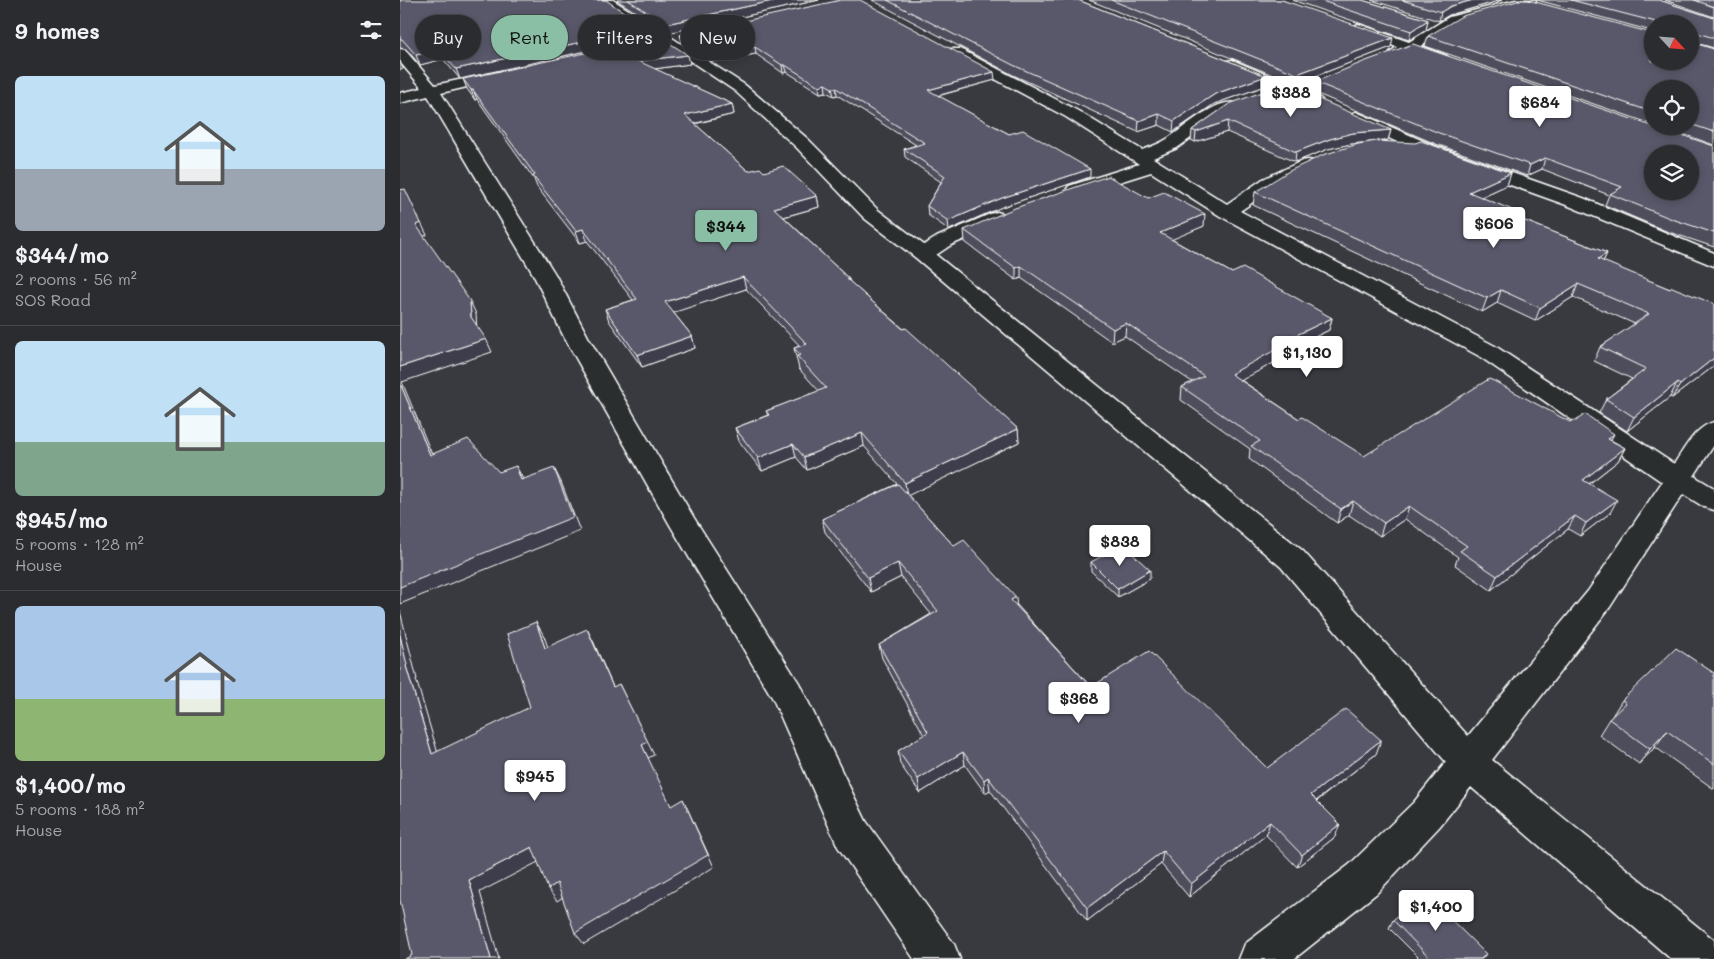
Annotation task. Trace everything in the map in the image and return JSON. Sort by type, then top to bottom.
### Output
[{"type":"street","points":[[605,0],[706,65],[747,94],[802,144],[871,214],[923,254],[1292,559],[1469,763],[1704,959]]},
{"type":"street","points":[[1382,58],[1409,48],[1454,20],[1471,14],[1526,2]]},
{"type":"street","points":[[1423,22],[1440,28]]},
{"type":"street","points":[[1346,24],[1459,65]]},
{"type":"street","points":[[941,44],[1072,114],[1227,212],[1487,351],[1679,480],[1714,500]]},
{"type":"street","points":[[400,53],[432,90],[544,274],[576,337],[684,526],[787,693],[852,834],[939,959]]},
{"type":"street","points":[[1218,58],[1429,150],[1576,202],[1714,260]]},
{"type":"street","points":[[400,98],[510,73]]},
{"type":"street","points":[[1266,93],[1316,84]]},
{"type":"street","points":[[1054,197],[1148,161],[1221,109],[1248,100]]},
{"type":"street","points":[[1383,146],[1429,150]]},
{"type":"street","points":[[1227,212],[1269,183],[1304,166],[1323,160]]},
{"type":"street","points":[[923,254],[944,241],[1011,213]]},
{"type":"street","points":[[1260,959],[1362,879],[1427,814],[1599,599],[1705,439],[1714,430]]},
{"type":"building","points":[[400,0],[606,0],[628,15],[578,15],[578,43],[568,45],[568,15],[491,15],[491,60],[498,60],[456,69],[448,60],[481,60],[481,15],[415,15],[415,54],[400,39]]},
{"type":"building","points":[[628,0],[777,0],[708,15],[681,15],[681,21],[671,23],[671,15],[652,15]]},
{"type":"building","points":[[841,0],[860,0],[994,72],[928,90],[1009,134],[1023,130],[1090,169],[1002,198],[948,221],[927,206],[945,176],[904,149],[925,143],[836,88],[825,84],[819,86],[755,47],[755,19]]},
{"type":"building","points":[[887,0],[1078,0],[1266,76],[1215,94],[1174,121],[1159,114],[1139,121],[1013,65]]},
{"type":"building","points":[[1111,0],[1282,0],[1393,38],[1297,74]]},
{"type":"building","points":[[1319,0],[1362,0],[1428,20],[1411,31]]},
{"type":"building","points":[[1402,0],[1473,0],[1451,6],[1441,12]]},
{"type":"building","points":[[1521,0],[1528,0],[1644,31],[1644,70],[1699,70],[1699,44],[1714,49],[1714,132],[1699,127],[1699,80],[1644,80],[1644,109],[1428,36],[1462,16]]},
{"type":"building","points":[[1571,0],[1659,0],[1714,18],[1714,38],[1699,34],[1699,15],[1644,15],[1644,19]]},
{"type":"building","points":[[1694,0],[1714,0],[1714,7]]},
{"type":"building","points":[[671,44],[681,50],[681,56],[671,57]]},
{"type":"building","points":[[1413,44],[1644,123],[1644,135],[1682,135],[1714,146],[1714,233],[1672,219],[1610,194],[1622,187],[1545,158],[1530,165],[1439,133],[1315,82]]},
{"type":"building","points":[[578,54],[578,60],[646,60],[638,61],[732,104],[685,115],[748,171],[760,168],[764,172],[783,166],[817,196],[774,208],[849,279],[847,279],[903,329],[906,328],[1018,429],[905,483],[862,433],[804,457],[793,444],[758,458],[735,428],[769,415],[766,411],[826,388],[797,356],[800,355],[794,348],[807,344],[743,277],[665,302],[692,336],[637,355],[605,309],[637,299],[583,229],[576,231],[533,176],[535,175],[463,79],[552,60],[568,60],[568,57]]},
{"type":"building","points":[[1284,84],[1391,130],[1353,133],[1330,139],[1296,152],[1228,121],[1196,132],[1192,130],[1229,104]]},
{"type":"building","points":[[1376,141],[1415,143],[1421,141],[1511,173],[1469,192],[1522,214],[1520,219],[1607,253],[1598,259],[1670,289],[1672,287],[1714,304],[1714,358],[1680,385],[1677,383],[1634,417],[1606,399],[1646,369],[1600,347],[1649,314],[1578,284],[1540,308],[1501,290],[1487,298],[1255,192],[1289,171],[1323,155],[1358,144]]},
{"type":"building","points":[[1108,176],[1148,198],[1164,192],[1205,214],[1160,233],[1232,273],[1243,268],[1332,318],[1288,339],[1292,341],[1231,374],[1299,419],[1302,417],[1364,456],[1489,379],[1570,422],[1576,421],[1585,414],[1614,434],[1608,439],[1625,448],[1583,480],[1617,500],[1586,523],[1575,516],[1497,576],[1460,551],[1467,546],[1409,506],[1384,523],[1353,501],[1341,509],[1251,446],[1260,441],[1182,387],[1204,376],[1126,323],[1113,329],[1021,266],[1016,268],[964,230],[1015,208]]},
{"type":"building","points":[[405,189],[421,223],[416,225],[470,301],[471,317],[486,339],[400,367],[400,190]]},
{"type":"building","points":[[400,383],[430,455],[468,439],[499,472],[516,466],[521,480],[554,468],[573,517],[400,587]]},
{"type":"building","points":[[898,484],[954,546],[964,540],[1016,597],[1011,600],[1091,687],[1149,651],[1267,768],[1346,709],[1381,740],[1311,795],[1340,824],[1302,855],[1270,822],[1191,884],[1163,851],[1087,908],[988,777],[984,780],[963,752],[918,779],[898,751],[928,732],[879,645],[938,611],[898,563],[868,578],[822,519]]},
{"type":"building","points":[[1123,545],[1150,570],[1118,589],[1091,562]]},
{"type":"building","points":[[536,622],[545,648],[587,629],[613,687],[619,684],[648,742],[642,745],[671,806],[683,799],[708,855],[575,933],[557,883],[548,889],[532,847],[469,880],[491,959],[405,959],[412,955],[400,900],[400,635],[406,666],[432,754],[530,707],[507,634]]},
{"type":"building","points":[[1676,648],[1714,673],[1714,764],[1667,731],[1650,749],[1609,719],[1626,703],[1622,700]]},
{"type":"building","points":[[1423,892],[1486,954],[1481,959],[1431,959],[1393,920]]}]
